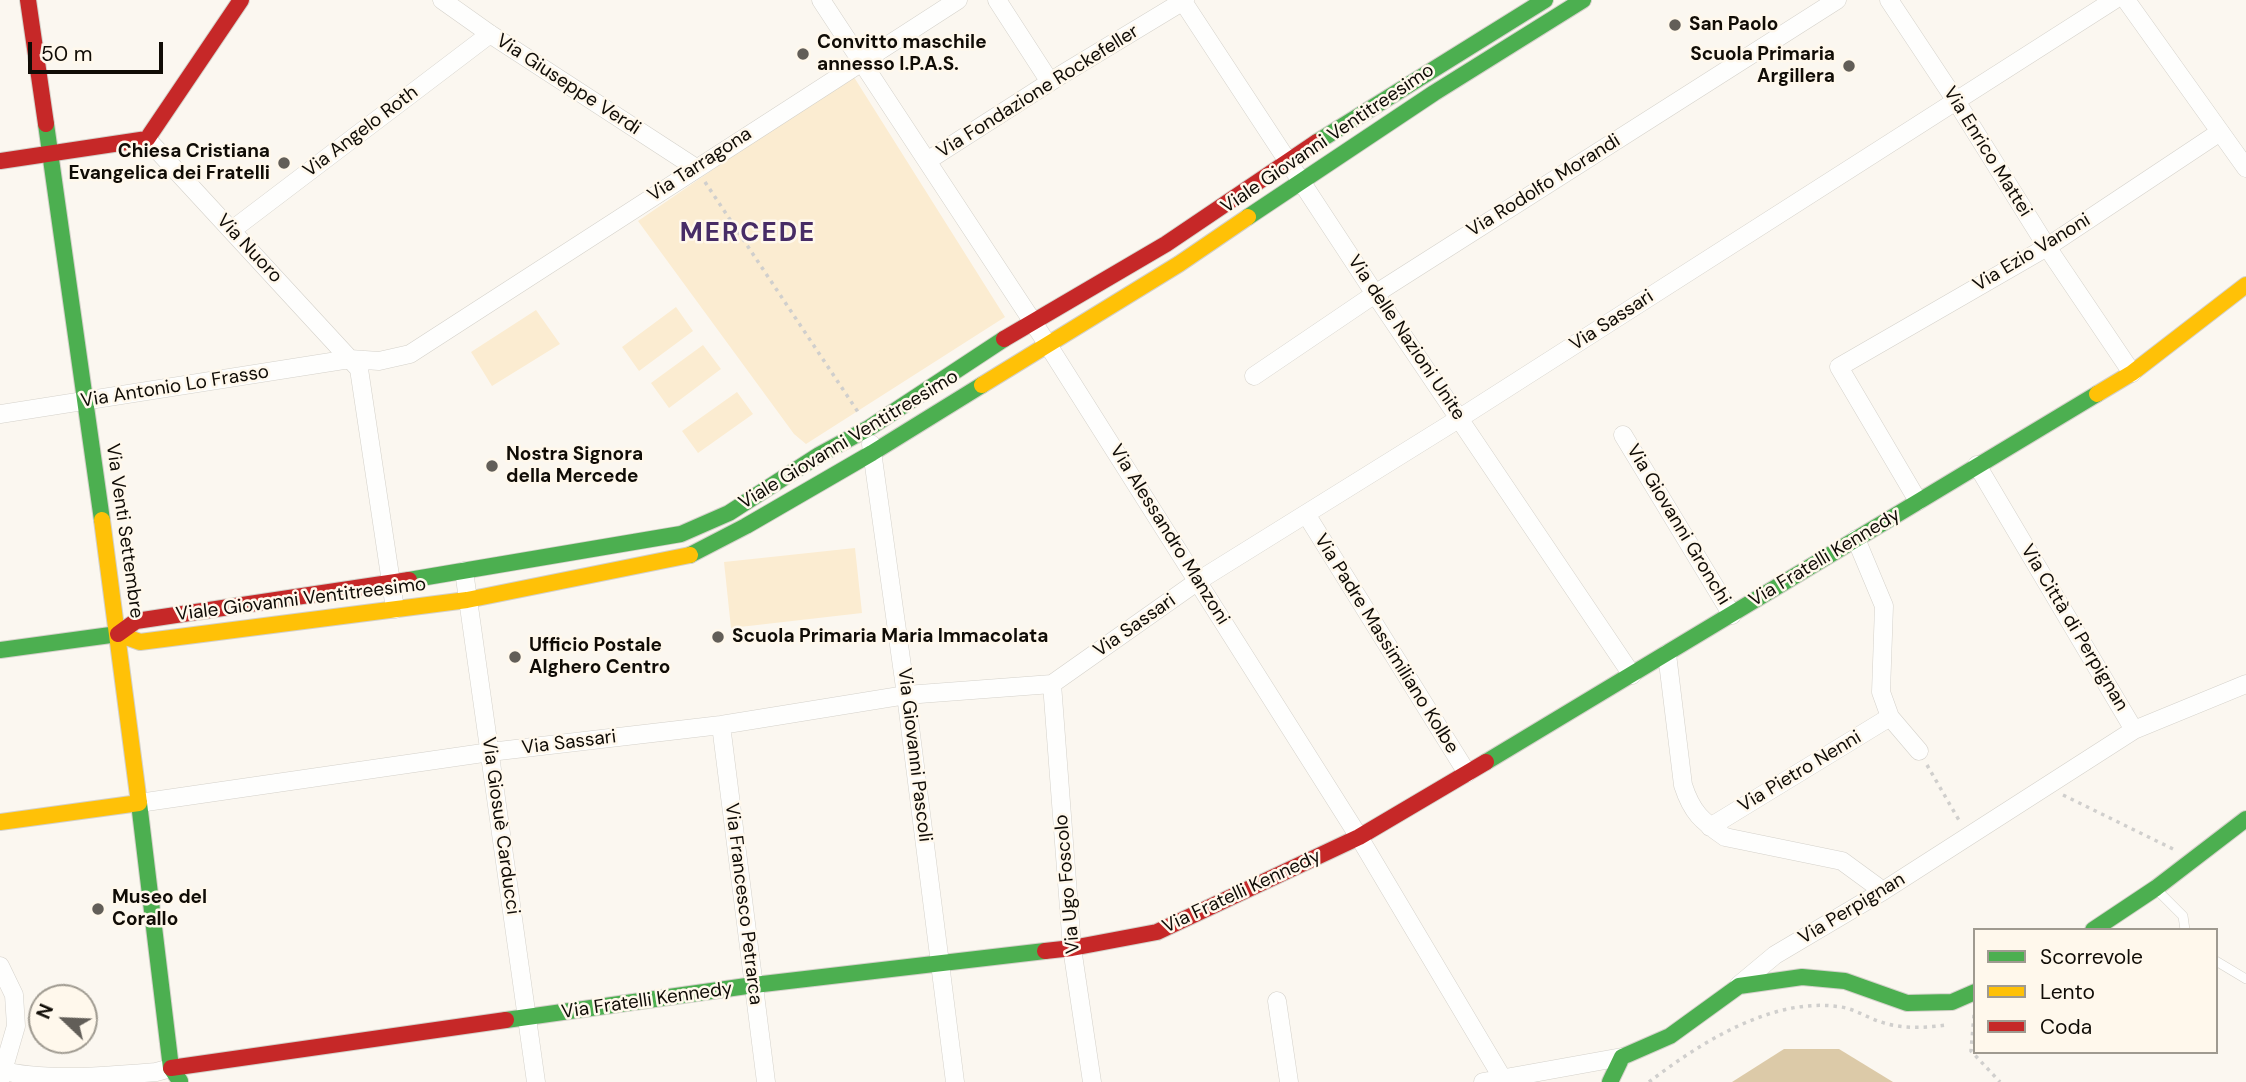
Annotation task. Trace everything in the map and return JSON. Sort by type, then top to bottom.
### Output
[{"type":"main road","name":"Via Venti Settembre","points":[[28,0],[118,634],[176,1075]]},
{"type":"main road","points":[[0,161],[147,139],[241,0]]},
{"type":"main road","name":"Viale Giovanni Ventitreesimo","points":[[118,634],[136,621],[390,583],[681,534],[729,513],[819,455],[869,428],[1031,322],[1166,244],[1288,160],[1545,0]]},
{"type":"main road","name":"Viale Giovanni Ventitreesimo","points":[[118,634],[140,642],[467,600],[691,555],[872,453],[1179,264],[1300,181],[1572,3]]},
{"type":"main road","points":[[1423,76],[1434,93]]},
{"type":"main road","points":[[1166,244],[1179,264]]},
{"type":"main road","name":"Via Fratelli Kennedy","points":[[176,1075],[754,985],[1072,948],[1157,932],[1359,837],[1467,774],[2132,373],[2246,285]]},
{"type":"main road","points":[[0,650],[118,634]]},
{"type":"main road","name":"Via Sassari","points":[[0,822],[139,803]]},
{"type":"main road","points":[[2096,928],[2156,888],[2246,819]]},
{"type":"main road","points":[[1610,1082],[1622,1057],[1670,1036],[1739,986],[1802,977],[1846,981],[1907,1003],[1952,1002],[1973,993]]},
{"type":"street","name":"Via Giuseppe Verdi","points":[[442,0],[696,167]]},
{"type":"street","name":"Via Alessandro Manzoni","points":[[821,0],[1048,345],[1198,581],[1359,837],[1503,1079]]},
{"type":"street","name":"Via Tarragona","points":[[350,359],[379,361],[410,354],[958,0]]},
{"type":"street","points":[[997,0],[1050,82]]},
{"type":"street","name":"Via Fondazione Rockefeller","points":[[927,162],[1183,0]]},
{"type":"street","name":"Via delle Nazioni Unite","points":[[1183,0],[1375,294],[1632,675]]},
{"type":"street","name":"Via Rodolfo Morandi","points":[[1254,376],[1375,294],[1837,0]]},
{"type":"street","name":"Via Enrico Mattei","points":[[1889,0],[2047,247],[2132,373]]},
{"type":"street","name":"Via Sassari","points":[[139,803],[490,752],[721,725],[906,695],[1052,684],[1198,581],[1460,418],[2114,0]]},
{"type":"street","points":[[2126,0],[2246,168]]},
{"type":"street","name":"Via Angelo Roth","points":[[232,230],[490,34]]},
{"type":"street","name":"Via Ezio Vanoni","points":[[1917,501],[1839,366],[2047,247],[2220,132]]},
{"type":"street","name":"Via Nuoro","points":[[147,139],[350,359]]},
{"type":"street","points":[[350,359],[359,369],[395,609]]},
{"type":"street","name":"Via Antonio Lo Frasso","points":[[0,414],[350,359]]},
{"type":"street","name":"Via Giovanni Pascoli","points":[[869,428],[955,1082]]},
{"type":"street","name":"Via Giovanni Gronchi","points":[[1623,435],[1732,615]]},
{"type":"street","name":"Via Città di Perpignan","points":[[1968,836],[2134,730],[1977,465]]},
{"type":"street","name":"Via Padre Massimiliano Kolbe","points":[[1306,514],[1467,774]]},
{"type":"street","points":[[1857,539],[1884,606],[1881,692],[1890,717],[1919,751]]},
{"type":"street","name":"Via Giosuè Carducci","points":[[464,571],[536,1082]]},
{"type":"street","points":[[1667,654],[1683,785],[1690,806],[1725,838],[1842,861],[1883,891]]},
{"type":"street","name":"Via Ugo Foscolo","points":[[1052,684],[1072,948],[1092,1082]]},
{"type":"street","points":[[2134,730],[2246,684]]},
{"type":"street","name":"Via Pietro Nenni","points":[[1710,827],[1890,717]]},
{"type":"street","name":"Via Francesco Petrarca","points":[[721,725],[766,1082]]},
{"type":"street","name":"Via Perpignan","points":[[1739,986],[1775,955],[1883,891],[1968,836]]},
{"type":"street","points":[[0,966],[14,995],[16,1026],[1,1074]]},
{"type":"street","points":[[1277,1001],[1289,1082]]},
{"type":"street","points":[[1483,1082],[1622,1057]]},
{"type":"street","name":"Via Fratelli Kennedy","points":[[1,1074],[52,1081],[156,1072],[176,1075]]},
{"type":"lane","points":[[2156,888],[2183,916],[2185,928]]},
{"type":"lane","points":[[2218,962],[2246,979]]},
{"type":"path","points":[[696,167],[869,428]]},
{"type":"path","points":[[1919,751],[1968,836]]},
{"type":"path","points":[[2046,786],[2193,860]]},
{"type":"path","points":[[1649,1082],[1726,1031],[1789,1010],[1817,1005],[1843,1007],[1898,1027],[1954,1022]]},
{"type":"path","points":[[1964,1019],[1973,1015]]},
{"type":"path","points":[[1973,1032],[1973,1053]]},
{"type":"path","points":[[1974,1054],[2000,1082]]},
{"type":"shaded area","points":[[852,74],[1005,317],[806,444],[794,434],[638,221]]},
{"type":"shaded area","points":[[676,307],[693,331],[639,371],[622,347]]},
{"type":"shaded area","points":[[536,310],[560,344],[492,386],[471,352]]},
{"type":"shaded area","points":[[703,345],[721,369],[669,408],[651,383]]},
{"type":"shaded area","points":[[737,392],[753,414],[698,453],[682,431]]},
{"type":"shaded area","points":[[855,548],[862,613],[731,628],[724,562]]},
{"type":"shaded area","points":[[1784,1049],[1839,1049],[1893,1082],[1732,1082]]},
{"type":"traffic: fast","points":[[1317,142],[1545,0]]},
{"type":"traffic: fast","points":[[1248,217],[1434,93],[1583,0]]},
{"type":"traffic: fast","points":[[46,124],[102,520]]},
{"type":"traffic: fast","points":[[409,580],[681,534],[729,513],[819,455],[869,428],[1004,339]]},
{"type":"traffic: fast","points":[[690,555],[872,453],[982,385]]},
{"type":"traffic: fast","points":[[1486,762],[2097,394]]},
{"type":"traffic: fast","points":[[0,650],[118,634]]},
{"type":"traffic: fast","points":[[139,803],[171,1068],[180,1081]]},
{"type":"traffic: fast","points":[[2096,928],[2156,888],[2246,819]]},
{"type":"traffic: fast","points":[[506,1020],[754,985],[1045,951]]},
{"type":"traffic: fast","points":[[1610,1082],[1622,1057],[1670,1036],[1739,986],[1802,977],[1845,981],[1907,1003],[1952,1002],[1973,993]]},
{"type":"traffic: slow","points":[[982,385],[1179,264],[1248,217]]},
{"type":"traffic: slow","points":[[2097,394],[2132,373],[2246,285]]},
{"type":"traffic: slow","points":[[0,822],[139,803],[102,520]]},
{"type":"traffic: slow","points":[[118,634],[140,642],[467,600],[690,555]]},
{"type":"traffic: jam","points":[[28,0],[46,124]]},
{"type":"traffic: jam","points":[[0,161],[147,139],[241,0]]},
{"type":"traffic: jam","points":[[1004,339],[1166,244],[1317,142]]},
{"type":"traffic: jam","points":[[118,634],[136,621],[409,580]]},
{"type":"traffic: jam","points":[[1045,951],[1157,932],[1359,837],[1486,762]]},
{"type":"traffic: jam","points":[[171,1068],[506,1020]]},
{"type":"place","name":"San Paolo","points":[[1675,25]]},
{"type":"place","name":"Convitto maschile annesso I.P.A.S.","points":[[803,54]]},
{"type":"place","name":"Scuola Primaria Argillera","points":[[1849,66]]},
{"type":"place","name":"Chiesa Cristiana Evangelica dei Fratelli","points":[[284,163]]},
{"type":"place","name":"Nostra Signora della Mercede","points":[[492,466]]},
{"type":"place","name":"Scuola Primaria Maria Immacolata","points":[[718,637]]},
{"type":"place","name":"Ufficio Postale Alghero Centro","points":[[515,657]]},
{"type":"place","name":"Museo del Corallo","points":[[98,909]]},
{"type":"district","name":"MERCEDE","points":[[748,234]]}]
